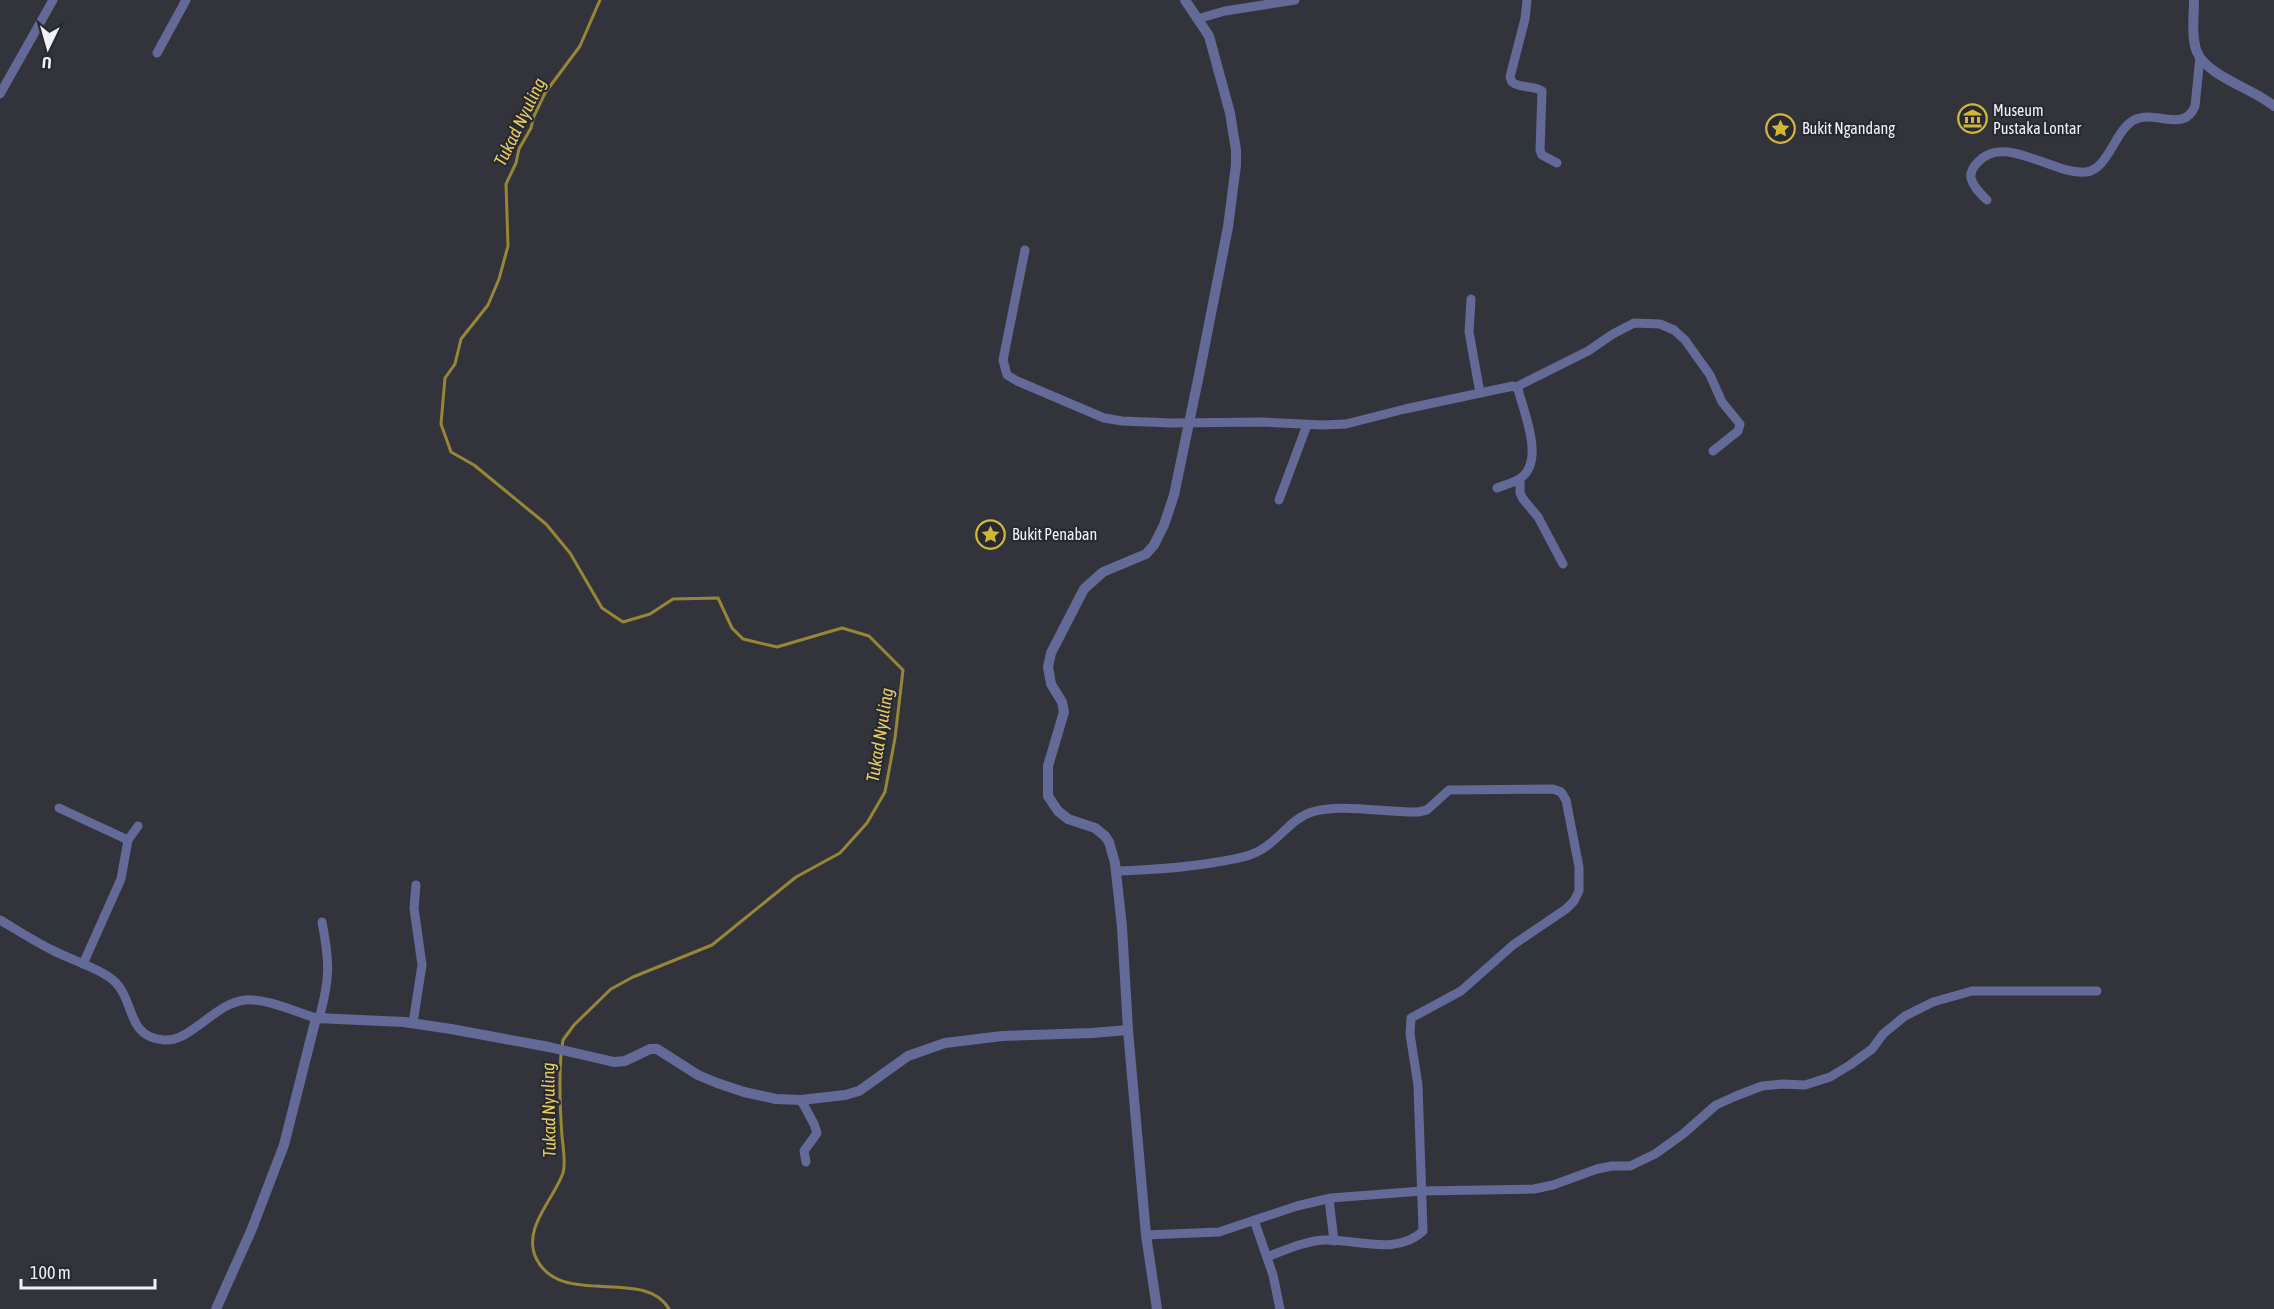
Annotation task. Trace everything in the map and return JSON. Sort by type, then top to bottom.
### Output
[{"type":"street","points":[[0,94],[53,0]]},
{"type":"street","points":[[158,53],[186,0]]},
{"type":"street","points":[[1157,1309],[1146,1236],[1116,871],[1112,851],[1105,836],[1095,828],[1068,819],[1058,811],[1048,796],[1048,766],[1064,712],[1062,702],[1051,684],[1048,667],[1051,653],[1084,589],[1103,572],[1146,554],[1154,545],[1164,525],[1174,495],[1228,227],[1236,165],[1234,135],[1209,36],[1185,0]]},
{"type":"street","points":[[1197,19],[1225,11],[1295,0]]},
{"type":"street","points":[[1527,0],[1525,19],[1510,77],[1516,86],[1542,91],[1540,150],[1542,155],[1557,163]]},
{"type":"street","points":[[2194,0],[2195,46],[2200,57],[2214,71],[2265,98],[2274,106]]},
{"type":"street","points":[[1987,200],[1976,188],[1971,174],[1979,160],[1989,153],[2006,152],[2059,168],[2086,172],[2099,166],[2132,121],[2147,117],[2180,121],[2187,118],[2195,106],[2200,57]]},
{"type":"street","points":[[1025,250],[1003,360],[1007,375],[1104,418],[1122,422],[1262,422],[1337,425],[1516,387],[1588,351],[1634,323],[1660,324],[1674,330],[1685,340],[1710,375],[1722,402],[1740,424],[1738,431],[1713,451]]},
{"type":"street","points":[[1471,299],[1468,332],[1480,393]]},
{"type":"street","points":[[1497,488],[1520,479],[1532,460],[1532,445],[1516,387]]},
{"type":"street","points":[[1278,500],[1307,425]]},
{"type":"street","points":[[1520,479],[1520,493],[1523,500],[1538,517],[1563,564]]},
{"type":"street","points":[[1116,871],[1162,870],[1237,859],[1257,852],[1276,840],[1294,820],[1312,812],[1333,808],[1418,812],[1426,810],[1449,790],[1459,789],[1553,789],[1561,792],[1566,800],[1579,867],[1579,891],[1574,901],[1566,909],[1513,945],[1461,991],[1411,1018],[1410,1028],[1418,1085],[1423,1231],[1405,1240],[1382,1245],[1323,1240],[1306,1243],[1267,1257]]},
{"type":"street","points":[[59,808],[128,840]]},
{"type":"street","points":[[83,964],[123,873],[128,840],[138,825]]},
{"type":"street","points":[[413,1023],[422,965],[414,909],[416,885]]},
{"type":"street","points":[[0,920],[116,983],[138,1028],[151,1037],[163,1040],[172,1040],[182,1036],[221,1008],[246,1000],[268,1003],[318,1018],[413,1023],[549,1047],[614,1062],[625,1061],[650,1049],[657,1049],[699,1075],[717,1083],[776,1099],[801,1100],[845,1095],[859,1090],[908,1056],[945,1043],[1002,1036],[1069,1035],[1128,1030]]},
{"type":"street","points":[[216,1309],[251,1232],[284,1145],[326,995],[329,966],[322,922]]},
{"type":"street","points":[[1146,1236],[1219,1232],[1297,1206],[1329,1199],[1422,1191],[1534,1190],[1597,1169],[1630,1166],[1642,1161],[1683,1134],[1716,1105],[1726,1100],[1762,1086],[1805,1085],[1830,1077],[1872,1049],[1883,1034],[1905,1016],[1933,1002],[1972,991],[2020,989],[2097,991]]},
{"type":"street","points":[[801,1100],[817,1133],[804,1151],[806,1162]]},
{"type":"street","points":[[1329,1199],[1334,1241]]},
{"type":"street","points":[[1254,1220],[1267,1257],[1280,1309]]},
{"type":"waterway","name":"Tukad Nyuling","points":[[562,1047],[563,1040],[574,1025],[611,989],[633,977],[712,945],[796,877],[840,853],[867,823],[885,792],[895,738],[903,670],[869,636],[842,628],[777,647],[743,639],[732,628],[718,598],[673,599],[650,614],[623,622],[602,608],[570,553],[546,524],[474,465],[451,452],[441,424],[445,378],[455,364],[461,339],[488,305],[499,279],[508,246],[506,184],[516,163],[519,149],[531,128],[545,93],[580,46],[600,0]]},
{"type":"waterway","name":"Tukad Nyuling","points":[[561,1054],[560,1095],[564,1169],[536,1225],[533,1236],[536,1258],[548,1273],[564,1281],[582,1285],[641,1290],[657,1297],[669,1309]]},
{"type":"place","name":"Museum Pustaka Lontar","points":[[1972,119]]},
{"type":"place","name":"Bukit Ngandang","points":[[1781,128]]},
{"type":"place","name":"Bukit Penaban","points":[[991,534]]}]
